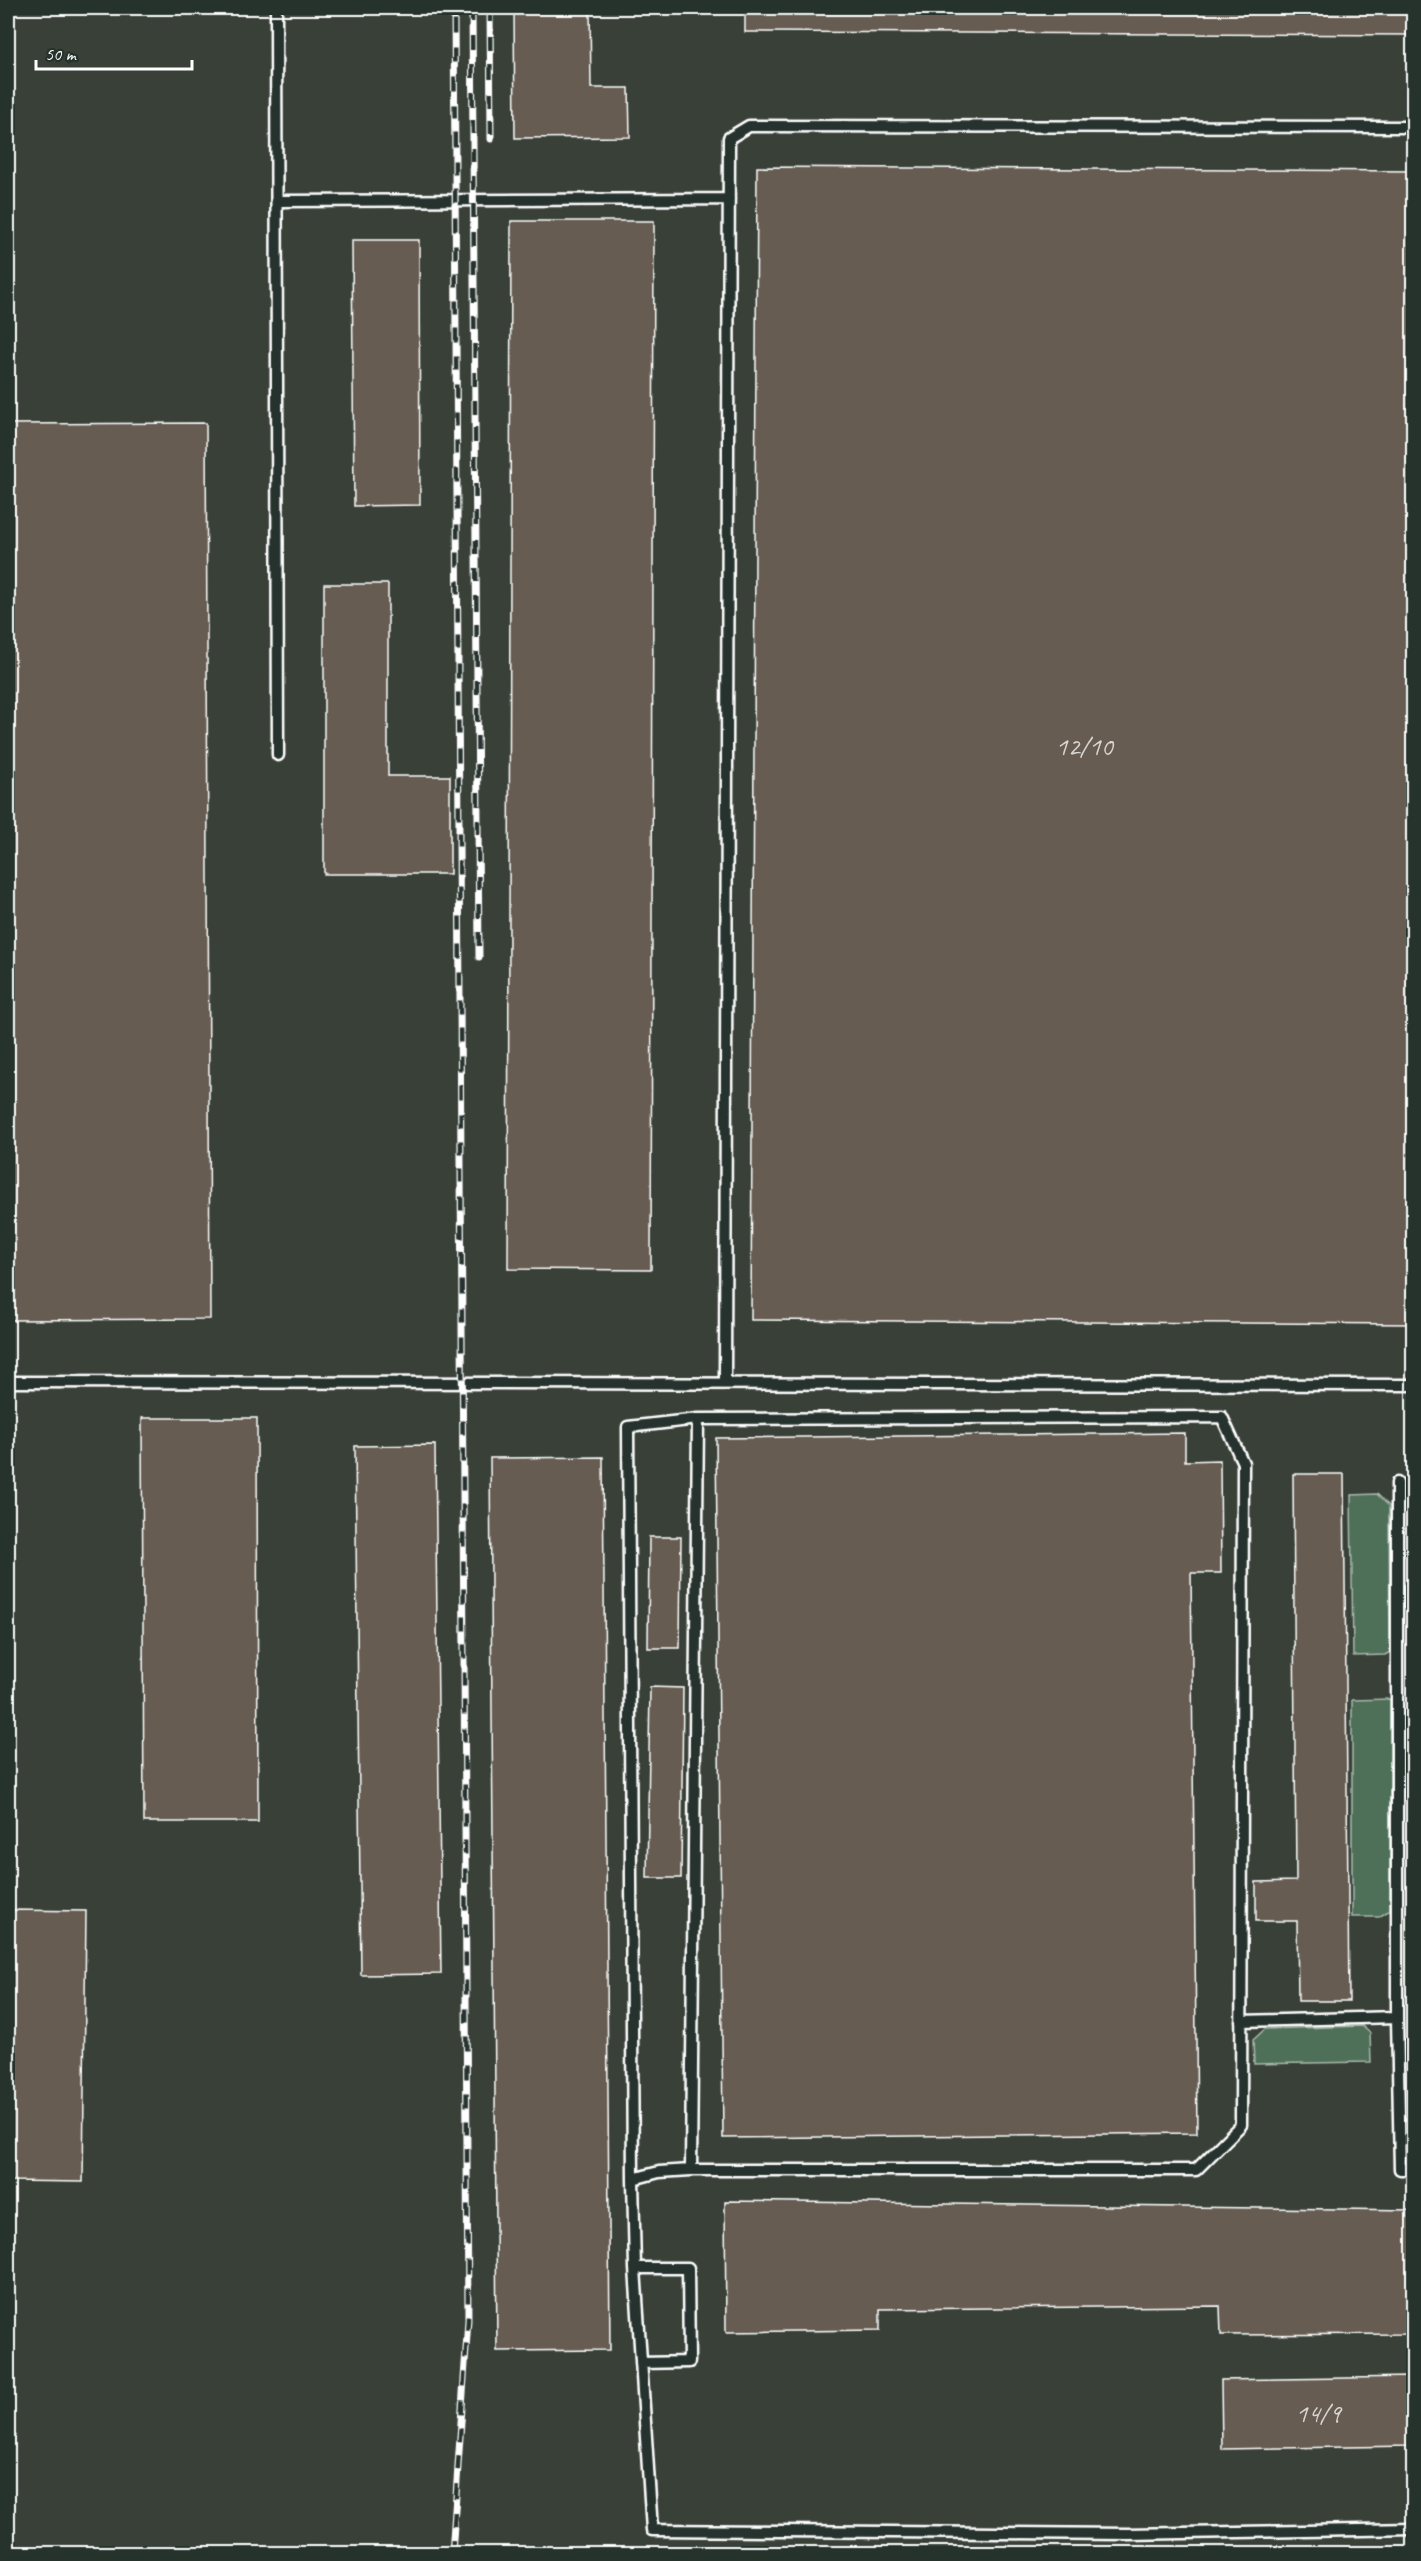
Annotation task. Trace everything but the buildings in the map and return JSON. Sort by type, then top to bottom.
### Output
[{"type":"lane","points":[[276,8],[278,755]]},
{"type":"lane","points":[[724,1383],[729,138],[749,126],[1413,127]]},
{"type":"lane","points":[[277,201],[729,199]]},
{"type":"lane","points":[[8,1382],[1413,1385]]},
{"type":"lane","points":[[633,2179],[659,2172],[691,2170],[1196,2170],[1241,2125],[1243,1463],[1222,1417],[698,1419],[628,1427],[633,2179],[635,2268],[646,2404],[652,2530],[1128,2534],[1413,2529]]},
{"type":"lane","points":[[691,2170],[698,1419]]},
{"type":"lane","points":[[1397,1483],[1397,2017],[1400,2169],[1413,2169]]},
{"type":"lane","points":[[1241,2021],[1397,2017]]},
{"type":"lane","points":[[635,2268],[688,2268],[689,2362],[641,2363]]},
{"type":"shaded area","points":[[8,8],[745,8],[746,32],[1413,35],[1413,2553],[8,2554]]},
{"type":"green space","points":[[1377,1494],[1389,1506],[1390,1652],[1385,1655],[1353,1656],[1351,1495]]},
{"type":"green space","points":[[1390,1699],[1390,1910],[1379,1917],[1352,1917],[1352,1700]]},
{"type":"green space","points":[[1362,2026],[1370,2033],[1371,2062],[1254,2064],[1253,2040],[1265,2029]]},
{"type":"railway","points":[[452,2554],[468,2320],[454,8]]},
{"type":"railway","points":[[472,8],[479,957]]},
{"type":"railway","points":[[490,8],[491,139]]}]
